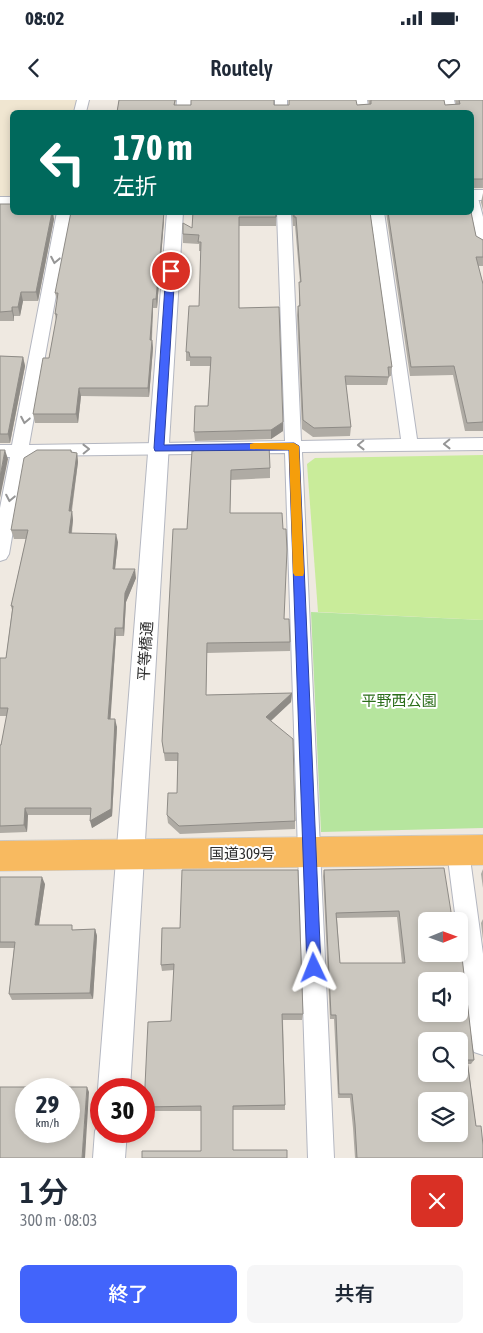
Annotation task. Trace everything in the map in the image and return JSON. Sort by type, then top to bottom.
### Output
[{"type":"highway","name":"国道309号","points":[[0,856],[470,850]]},
{"type":"street","points":[[474,207],[483,245]]},
{"type":"street","points":[[0,554],[63,215]]},
{"type":"street","name":"平等橋通","points":[[115,1078],[175,215]]},
{"type":"street","points":[[284,215],[321,1158]]},
{"type":"street","points":[[377,215],[410,445]]},
{"type":"street","points":[[0,450],[483,444]]},
{"type":"street","points":[[470,850],[483,1043]]},
{"type":"street","points":[[109,1158],[110,1143]]},
{"type":"shaded area","points":[[0,100],[81,100],[79,110],[10,110],[10,198],[0,198]]},
{"type":"green space","points":[[483,455],[483,620],[318,612],[307,464],[315,458]]},
{"type":"green space","name":"平野西公園","points":[[311,612],[483,620],[483,828],[321,832]]},
{"type":"building","points":[[119,100],[175,100],[174,105],[191,105],[191,100],[274,100],[274,105],[289,105],[289,100],[356,100],[357,105],[371,104],[371,100],[444,100],[445,105],[460,104],[459,100],[483,100],[483,179],[474,179],[474,110],[117,110]]},
{"type":"building","points":[[0,204],[10,204],[10,215],[51,215],[36,292],[21,292],[18,307],[12,307],[12,311],[0,312]]},
{"type":"building","points":[[70,215],[164,215],[156,299],[153,299],[148,388],[79,388],[76,414],[33,414],[43,358],[49,358],[57,314],[55,314],[58,293],[55,293]]},
{"type":"building","points":[[193,215],[276,215],[276,217],[239,217],[239,308],[279,307],[283,422],[271,430],[194,432],[195,406],[208,406],[211,357],[190,357],[189,352],[186,352],[189,306],[199,306],[201,242],[198,242],[199,235],[183,234],[183,223],[192,228]]},
{"type":"building","points":[[294,215],[370,215],[392,367],[388,367],[389,377],[345,376],[351,427],[314,428],[303,420],[298,306],[300,306],[299,282],[301,282],[296,217]]},
{"type":"building","points":[[388,215],[472,215],[476,236],[483,240],[483,257],[476,257],[483,284],[483,422],[467,423],[454,366],[411,367]]},
{"type":"building","points":[[0,356],[23,357],[8,434],[0,434]]},
{"type":"building","points":[[269,445],[270,468],[231,470],[230,513],[282,513],[283,529],[286,529],[287,550],[284,619],[289,619],[290,642],[207,643],[206,695],[292,693],[266,717],[293,739],[295,821],[179,826],[167,815],[168,793],[177,793],[178,753],[164,753],[162,741],[173,529],[187,529],[192,451],[194,451],[194,446]]},
{"type":"building","points":[[0,450],[5,450],[0,477]]},
{"type":"building","points":[[37,450],[71,450],[71,452],[77,453],[69,511],[72,511],[69,533],[116,534],[113,569],[135,569],[125,593],[123,628],[115,628],[108,719],[115,719],[111,809],[90,821],[91,808],[25,808],[24,825],[0,826],[0,745],[8,708],[0,708],[0,658],[6,658],[13,606],[11,606],[28,530],[11,530],[24,458]]},
{"type":"building","points":[[444,868],[451,912],[418,912],[418,962],[463,962],[464,972],[418,972],[418,1022],[468,1022],[468,1009],[474,1060],[468,1060],[468,1032],[418,1032],[418,1082],[468,1082],[468,1067],[476,1126],[481,1126],[483,1158],[357,1158],[352,1094],[339,1094],[336,1015],[331,1015],[324,870]],"holes":[[[399,911],[405,963],[340,963],[336,913]]]},
{"type":"building","points":[[182,870],[298,870],[303,1014],[282,1014],[285,1105],[233,1106],[233,1150],[287,1150],[287,1158],[142,1158],[142,1151],[201,1151],[201,1106],[155,1107],[155,1078],[145,1078],[148,1022],[171,1021],[174,964],[161,965],[162,928],[180,928]]},
{"type":"building","points":[[0,877],[42,877],[35,925],[72,925],[72,930],[95,929],[90,993],[9,994],[15,942],[0,942]]},
{"type":"building","points":[[0,1087],[15,1087],[15,1143],[80,1143],[80,1087],[87,1087],[82,1158],[0,1158]]},
{"type":"slow traffic","points":[[254,447],[294,446],[299,573]]},
{"type":"route","points":[[171,271],[159,448],[294,446],[314,968]]}]
